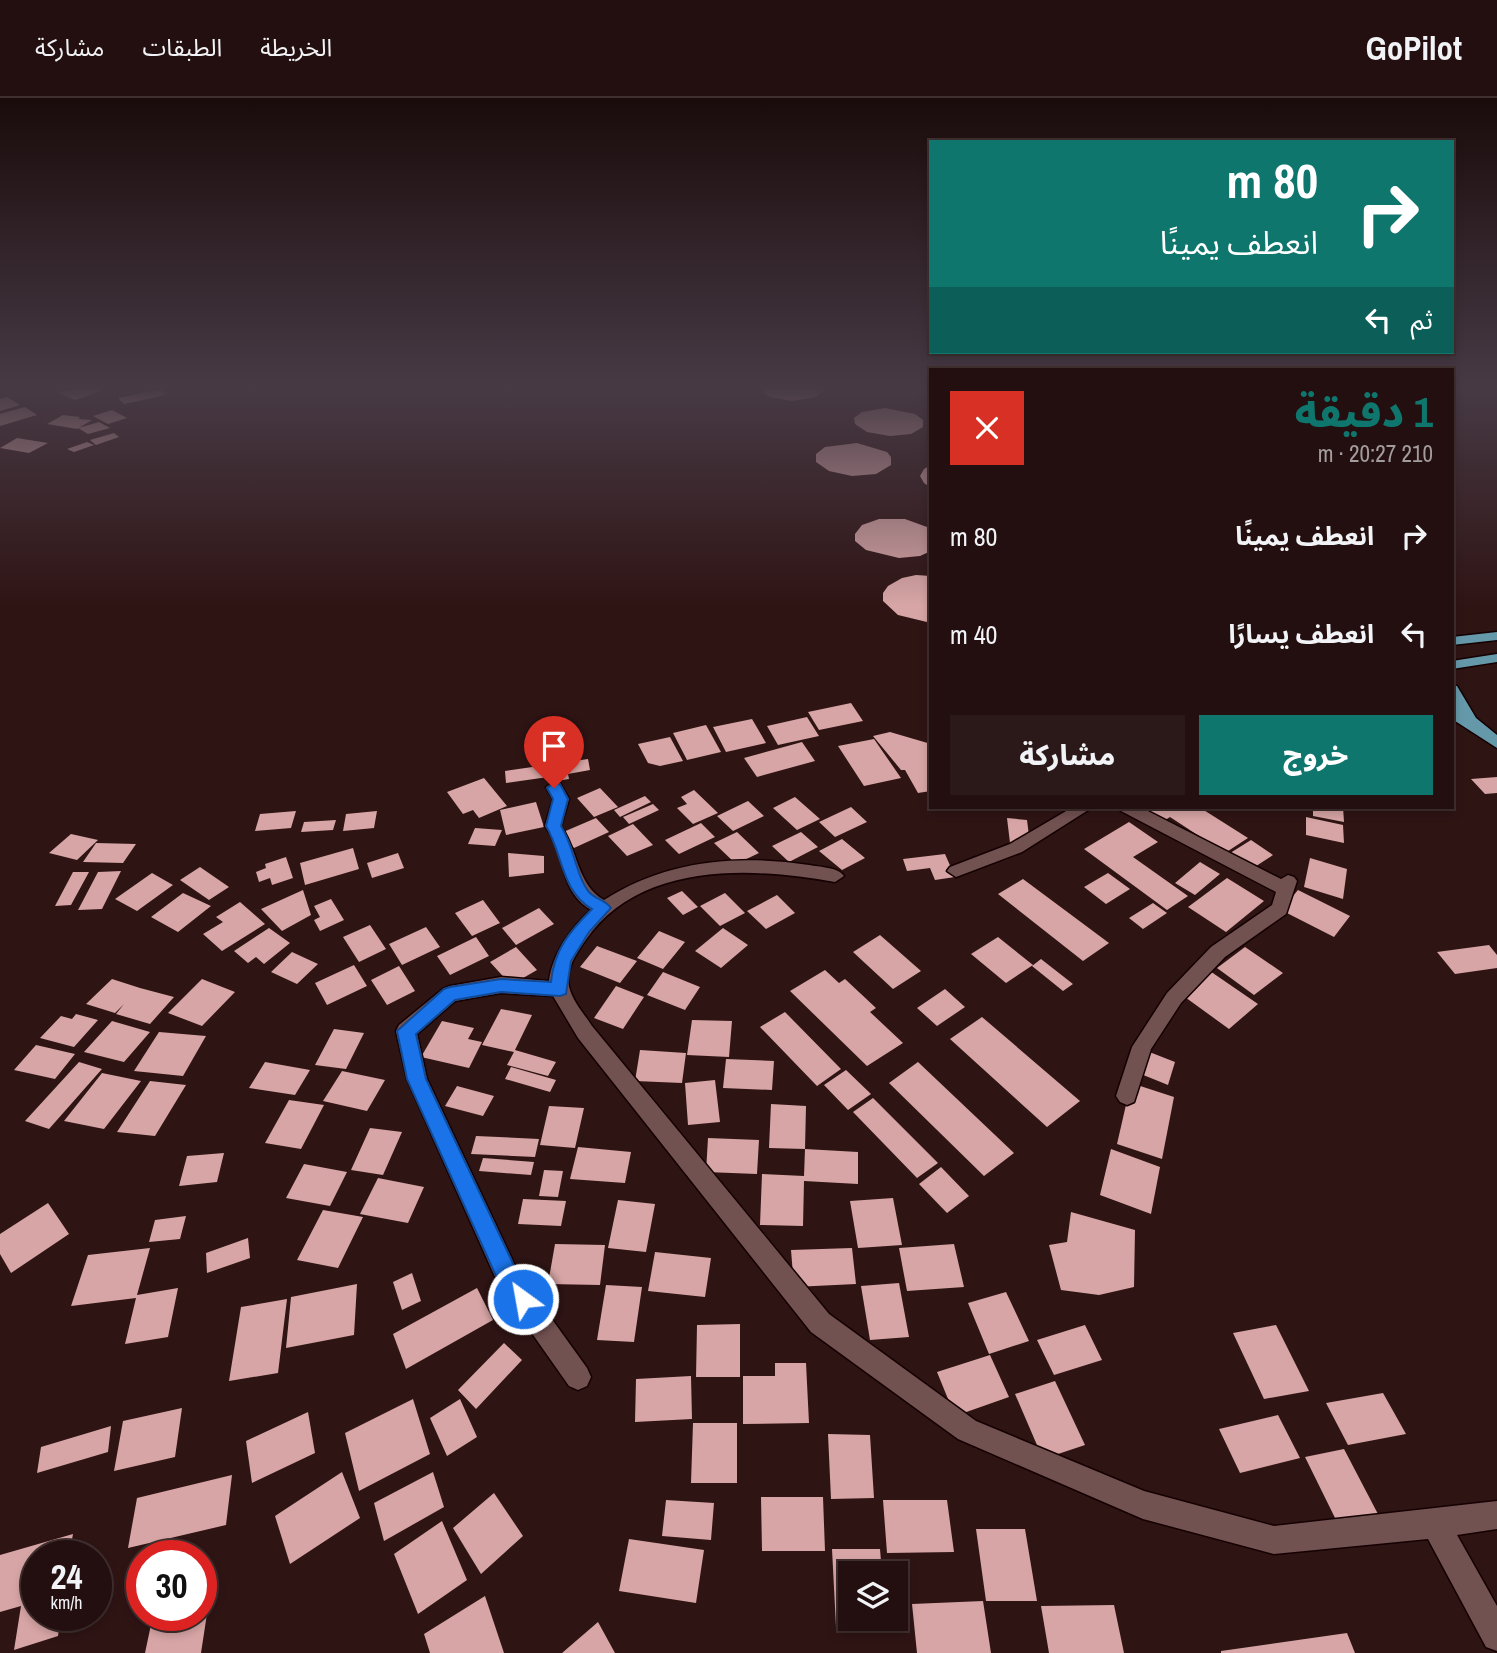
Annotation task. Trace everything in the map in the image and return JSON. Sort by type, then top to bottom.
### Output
[{"type":"main road","points":[[1454,641],[1497,636]]},
{"type":"main road","points":[[1454,665],[1497,658]]},
{"type":"main road","points":[[1454,693],[1470,721]]},
{"type":"main road","points":[[1454,714],[1470,721],[1497,743]]},
{"type":"street","points":[[554,788],[561,799],[553,826],[564,842],[572,873],[584,897],[603,908]]},
{"type":"street","points":[[956,871],[1016,848],[1082,809]]},
{"type":"street","points":[[1127,1096],[1142,1047],[1174,998],[1217,952],[1280,909],[1287,885],[1131,809]]},
{"type":"street","points":[[835,876],[789,867],[743,864],[695,867],[657,879],[603,908],[583,928],[562,960],[560,989],[585,1032],[820,1323],[967,1430],[1143,1505],[1274,1540],[1497,1515]]},
{"type":"street","points":[[560,989],[501,985],[450,994],[406,1031],[417,1079],[509,1280],[578,1377]]},
{"type":"street","points":[[1435,1524],[1497,1636]]},
{"type":"building","points":[[816,462],[891,462],[891,465],[876,474],[852,476],[829,471]]},
{"type":"building","points":[[929,466],[929,487],[920,476]]},
{"type":"building","points":[[879,519],[905,519],[929,528],[929,552],[920,556],[899,558],[866,550],[855,541],[855,534],[862,525]]},
{"type":"building","points":[[929,576],[929,623],[898,615],[883,601],[883,593],[888,586],[902,578]]},
{"type":"building","points":[[851,703],[863,721],[819,730],[808,712]]},
{"type":"building","points":[[807,717],[819,736],[778,745],[767,726]]},
{"type":"building","points":[[752,719],[766,743],[726,752],[713,727]]},
{"type":"building","points":[[706,725],[721,752],[687,760],[673,733]]},
{"type":"building","points":[[890,732],[929,743],[929,791],[918,793],[905,770],[901,770],[873,736]]},
{"type":"building","points":[[670,737],[683,761],[660,766],[648,763],[638,744]]},
{"type":"building","points":[[874,739],[901,778],[864,786],[838,746]]},
{"type":"building","points":[[802,742],[815,761],[757,777],[744,758]]},
{"type":"building","points":[[588,759],[590,770],[568,774],[569,779],[556,781],[555,776],[506,783],[505,771]]},
{"type":"building","points":[[1497,777],[1497,793],[1485,794],[1471,779]]},
{"type":"building","points":[[484,778],[507,806],[479,818],[473,810],[463,814],[447,792]]},
{"type":"building","points":[[600,788],[618,807],[594,817],[577,798]]},
{"type":"building","points":[[694,790],[718,813],[693,824],[677,808],[687,804],[681,797]]},
{"type":"building","points":[[645,796],[651,802],[620,817],[614,810]]},
{"type":"building","points":[[795,797],[820,819],[797,830],[773,808]]},
{"type":"building","points":[[748,801],[764,816],[733,831],[717,816]]},
{"type":"building","points":[[536,802],[544,827],[506,835],[500,810]]},
{"type":"building","points":[[653,804],[659,810],[629,824],[623,817]]},
{"type":"building","points":[[851,807],[867,822],[835,837],[819,822]]},
{"type":"building","points":[[1126,809],[1202,809],[1248,838],[1225,853],[1170,817],[1154,827]]},
{"type":"building","points":[[1313,809],[1343,809],[1344,822],[1313,816]]},
{"type":"building","points":[[296,811],[291,828],[255,831],[260,814]]},
{"type":"building","points":[[377,811],[374,828],[343,831],[346,814]]},
{"type":"building","points":[[1306,817],[1343,825],[1344,843],[1306,835]]},
{"type":"building","points":[[596,818],[609,832],[574,848],[561,833]]},
{"type":"building","points":[[1007,818],[1027,820],[1030,844],[1010,843]]},
{"type":"building","points":[[336,820],[333,830],[301,832],[304,822]]},
{"type":"building","points":[[1129,822],[1158,842],[1133,857],[1188,896],[1167,910],[1084,849]]},
{"type":"building","points":[[701,823],[715,837],[679,854],[665,840]]},
{"type":"building","points":[[633,824],[653,845],[627,856],[608,836]]},
{"type":"building","points":[[475,828],[502,830],[495,846],[468,844]]},
{"type":"building","points":[[737,832],[759,853],[736,864],[714,843]]},
{"type":"building","points":[[801,832],[818,847],[789,862],[772,846]]},
{"type":"building","points":[[71,834],[98,840],[77,860],[49,853]]},
{"type":"building","points":[[842,839],[865,858],[842,870],[819,851]]},
{"type":"building","points":[[1251,840],[1273,855],[1250,870],[1227,855]]},
{"type":"building","points":[[96,843],[136,844],[123,863],[83,862]]},
{"type":"building","points":[[353,848],[359,869],[305,885],[300,863]]},
{"type":"building","points":[[398,853],[404,868],[372,878],[367,863]]},
{"type":"building","points":[[508,853],[544,856],[544,873],[509,877]]},
{"type":"building","points":[[945,854],[955,877],[935,880],[930,868],[907,871],[903,859]]},
{"type":"building","points":[[286,857],[293,878],[272,885],[270,878],[259,882],[256,872],[266,868],[265,864]]},
{"type":"building","points":[[1310,858],[1347,869],[1343,899],[1304,887]]},
{"type":"building","points":[[1200,862],[1220,874],[1195,895],[1175,883]]},
{"type":"building","points":[[200,867],[229,887],[209,900],[180,880]]},
{"type":"building","points":[[121,871],[102,909],[78,910],[98,872]]},
{"type":"building","points":[[73,872],[89,872],[71,905],[55,906]]},
{"type":"building","points":[[152,873],[173,885],[137,911],[115,899]]},
{"type":"building","points":[[1108,873],[1130,889],[1106,904],[1084,887]]},
{"type":"building","points":[[1227,878],[1264,901],[1226,932],[1188,907]]},
{"type":"building","points":[[1023,879],[1109,943],[1083,961],[998,894]]},
{"type":"building","points":[[303,890],[311,915],[282,931],[261,909]]},
{"type":"building","points":[[1298,890],[1350,916],[1334,937],[1281,910]]},
{"type":"building","points":[[682,891],[698,907],[683,915],[667,898]]},
{"type":"building","points":[[183,893],[211,906],[178,932],[151,917]]},
{"type":"building","points":[[725,893],[745,913],[720,926],[700,906]]},
{"type":"building","points":[[777,895],[795,913],[766,929],[747,911]]},
{"type":"building","points":[[331,899],[344,920],[320,931],[314,920],[320,917],[314,906]]},
{"type":"building","points":[[483,900],[500,923],[472,936],[455,913]]},
{"type":"building","points":[[240,902],[265,924],[222,951],[203,934],[223,922],[216,917]]},
{"type":"building","points":[[1153,903],[1167,913],[1143,929],[1129,918]]},
{"type":"building","points":[[539,908],[554,924],[516,945],[502,928]]},
{"type":"building","points":[[370,925],[386,949],[359,962],[343,937]]},
{"type":"building","points":[[426,927],[440,947],[402,965],[389,944]]},
{"type":"building","points":[[269,928],[290,943],[264,964],[256,957],[248,963],[234,951]]},
{"type":"building","points":[[723,928],[748,945],[721,968],[695,951]]},
{"type":"building","points":[[659,931],[685,942],[663,969],[637,958]]},
{"type":"building","points":[[880,935],[921,971],[893,989],[853,952]]},
{"type":"building","points":[[476,937],[489,956],[450,975],[437,956]]},
{"type":"building","points":[[998,937],[1033,965],[1006,983],[971,954]]},
{"type":"building","points":[[1489,945],[1497,955],[1497,968],[1455,974],[1437,952]]},
{"type":"building","points":[[597,946],[637,961],[620,983],[580,967]]},
{"type":"building","points":[[516,947],[537,970],[511,985],[490,962]]},
{"type":"building","points":[[1245,947],[1283,973],[1254,995],[1217,968]]},
{"type":"building","points":[[292,952],[318,964],[297,984],[271,972]]},
{"type":"building","points":[[1041,959],[1073,984],[1063,991],[1032,966]]},
{"type":"building","points":[[354,965],[367,986],[327,1005],[315,983]]},
{"type":"building","points":[[399,966],[415,991],[387,1005],[371,980]]},
{"type":"building","points":[[1207,969],[1258,1004],[1229,1029],[1178,992]]},
{"type":"building","points":[[825,970],[839,983],[845,979],[876,1008],[870,1012],[903,1043],[867,1066],[790,991]]},
{"type":"building","points":[[663,972],[700,987],[685,1010],[647,995]]},
{"type":"building","points":[[112,979],[174,997],[150,1024],[116,1014],[124,1004],[115,1013],[86,1004]]},
{"type":"building","points":[[202,979],[235,992],[202,1026],[168,1013]]},
{"type":"building","points":[[616,986],[644,997],[623,1029],[594,1018]]},
{"type":"building","points":[[945,989],[965,1007],[937,1026],[917,1008]]},
{"type":"building","points":[[501,1009],[532,1015],[514,1052],[482,1045]]},
{"type":"building","points":[[785,1012],[841,1069],[817,1086],[760,1027]]},
{"type":"building","points":[[76,1014],[98,1020],[74,1047],[40,1038],[61,1016],[72,1019]]},
{"type":"building","points":[[982,1017],[1080,1101],[1047,1127],[950,1039]]},
{"type":"building","points":[[692,1020],[732,1021],[729,1057],[687,1055]]},
{"type":"building","points":[[112,1021],[150,1032],[124,1062],[84,1052]]},
{"type":"building","points":[[442,1021],[474,1028],[468,1039],[482,1042],[469,1068],[421,1057]]},
{"type":"building","points":[[334,1029],[364,1033],[346,1069],[315,1065]]},
{"type":"building","points":[[159,1032],[206,1036],[183,1076],[134,1071]]},
{"type":"building","points":[[36,1045],[75,1054],[55,1079],[14,1070]]},
{"type":"building","points":[[1134,1046],[1175,1062],[1168,1085],[1126,1068]]},
{"type":"building","points":[[515,1050],[556,1062],[548,1076],[507,1065]]},
{"type":"building","points":[[640,1050],[686,1053],[682,1083],[635,1081]]},
{"type":"building","points":[[726,1059],[774,1061],[772,1090],[723,1088]]},
{"type":"building","points":[[79,1062],[102,1069],[49,1129],[25,1121]]},
{"type":"building","points":[[265,1062],[310,1070],[295,1095],[249,1088]]},
{"type":"building","points":[[918,1062],[1014,1153],[984,1176],[889,1083]]},
{"type":"building","points":[[511,1067],[556,1080],[550,1092],[505,1079]]},
{"type":"building","points":[[846,1070],[871,1094],[848,1110],[824,1085]]},
{"type":"building","points":[[342,1071],[385,1080],[367,1111],[323,1101]]},
{"type":"building","points":[[102,1073],[141,1081],[104,1129],[64,1121]]},
{"type":"building","points":[[715,1080],[720,1122],[688,1125],[685,1083]]},
{"type":"building","points":[[150,1081],[186,1085],[155,1136],[117,1132]]},
{"type":"building","points":[[1131,1083],[1174,1097],[1162,1159],[1117,1144]]},
{"type":"building","points":[[457,1086],[494,1096],[483,1116],[445,1106]]},
{"type":"building","points":[[873,1098],[938,1163],[917,1178],[853,1112]]},
{"type":"building","points":[[289,1100],[324,1105],[301,1149],[265,1143]]},
{"type":"building","points":[[771,1104],[806,1106],[805,1149],[769,1148]]},
{"type":"building","points":[[549,1106],[584,1108],[575,1148],[540,1145]]},
{"type":"building","points":[[370,1128],[402,1132],[383,1175],[351,1170]]},
{"type":"building","points":[[476,1136],[539,1139],[535,1157],[471,1154]]},
{"type":"building","points":[[708,1138],[759,1140],[757,1174],[706,1172]]},
{"type":"building","points":[[578,1147],[631,1152],[625,1183],[570,1179]]},
{"type":"building","points":[[805,1149],[858,1152],[858,1184],[804,1181],[803,1226],[760,1225],[762,1174],[804,1176]]},
{"type":"building","points":[[1111,1149],[1160,1167],[1151,1214],[1100,1195]]},
{"type":"building","points":[[224,1153],[217,1182],[179,1186],[187,1156]]},
{"type":"building","points":[[483,1158],[534,1162],[531,1175],[479,1171]]},
{"type":"building","points":[[304,1164],[347,1172],[330,1206],[286,1198]]},
{"type":"building","points":[[941,1167],[969,1196],[947,1213],[919,1184]]},
{"type":"building","points":[[544,1170],[563,1171],[558,1197],[539,1196]]},
{"type":"building","points":[[378,1178],[424,1187],[408,1223],[360,1214]]},
{"type":"building","points":[[893,1198],[902,1245],[858,1248],[850,1201]]},
{"type":"building","points":[[523,1199],[566,1201],[561,1226],[518,1224]]},
{"type":"building","points":[[618,1200],[655,1204],[646,1252],[608,1248]]},
{"type":"building","points":[[48,1203],[69,1234],[11,1273],[0,1254],[0,1234]]},
{"type":"building","points":[[323,1210],[363,1217],[338,1268],[297,1260]]},
{"type":"building","points":[[1071,1212],[1135,1230],[1134,1287],[1099,1295],[1061,1290],[1049,1245],[1067,1242]]},
{"type":"building","points":[[186,1216],[180,1239],[149,1242],[155,1220]]},
{"type":"building","points":[[248,1238],[250,1258],[207,1273],[206,1253]]},
{"type":"building","points":[[555,1244],[605,1245],[600,1285],[548,1284]]},
{"type":"building","points":[[954,1244],[964,1287],[907,1291],[899,1248]]},
{"type":"building","points":[[150,1248],[137,1295],[178,1288],[168,1337],[125,1344],[136,1298],[71,1306],[88,1255]]},
{"type":"building","points":[[852,1248],[856,1284],[794,1287],[791,1250]]},
{"type":"building","points":[[655,1252],[711,1258],[705,1297],[648,1291]]},
{"type":"building","points":[[412,1273],[421,1301],[402,1310],[393,1282]]},
{"type":"building","points":[[899,1283],[909,1337],[870,1340],[861,1286]]},
{"type":"building","points":[[357,1284],[354,1335],[286,1348],[291,1297]]},
{"type":"building","points":[[606,1285],[642,1287],[634,1342],[597,1340]]},
{"type":"building","points":[[477,1288],[493,1320],[406,1369],[393,1334]]},
{"type":"building","points":[[1006,1292],[1029,1341],[989,1354],[968,1303]]},
{"type":"building","points":[[287,1299],[278,1373],[229,1381],[241,1307]]},
{"type":"building","points":[[740,1324],[740,1377],[696,1377],[697,1325]]},
{"type":"building","points":[[1085,1325],[1102,1360],[1054,1375],[1037,1340]]},
{"type":"building","points":[[1276,1325],[1309,1391],[1264,1399],[1233,1333]]},
{"type":"building","points":[[504,1343],[522,1360],[476,1409],[458,1390]]},
{"type":"building","points":[[990,1355],[1009,1397],[955,1416],[937,1372]]},
{"type":"building","points":[[775,1363],[806,1363],[809,1423],[743,1424],[743,1376],[775,1376]]},
{"type":"building","points":[[691,1376],[692,1419],[635,1422],[636,1379]]},
{"type":"building","points":[[1055,1381],[1085,1445],[1043,1459],[1015,1394]]},
{"type":"building","points":[[1383,1393],[1406,1434],[1348,1445],[1326,1403]]},
{"type":"building","points":[[413,1399],[430,1454],[359,1491],[345,1433]]},
{"type":"building","points":[[460,1399],[477,1437],[447,1456],[430,1418]]},
{"type":"building","points":[[182,1408],[175,1457],[114,1471],[123,1421]]},
{"type":"building","points":[[308,1412],[315,1453],[252,1483],[246,1441]]},
{"type":"building","points":[[1278,1415],[1300,1458],[1240,1473],[1219,1429]]},
{"type":"building","points":[[693,1423],[737,1423],[737,1483],[691,1483]]},
{"type":"building","points":[[111,1426],[108,1452],[37,1473],[41,1447]]},
{"type":"building","points":[[828,1434],[870,1435],[874,1498],[831,1499]]},
{"type":"building","points":[[1344,1449],[1379,1516],[1338,1524],[1305,1457]]},
{"type":"building","points":[[342,1472],[360,1518],[290,1564],[275,1516]]},
{"type":"building","points":[[433,1472],[444,1507],[384,1541],[374,1503]]},
{"type":"building","points":[[232,1475],[226,1525],[162,1540],[129,1540],[137,1498]]},
{"type":"building","points":[[494,1493],[523,1536],[481,1574],[453,1528]]},
{"type":"building","points":[[761,1497],[823,1497],[825,1551],[762,1551]]},
{"type":"building","points":[[666,1500],[714,1503],[711,1540],[662,1536]]},
{"type":"building","points":[[883,1500],[947,1500],[954,1552],[887,1553]]},
{"type":"building","points":[[442,1521],[467,1580],[418,1614],[394,1554]]},
{"type":"building","points":[[976,1529],[1025,1529],[1037,1601],[986,1601]]},
{"type":"building","points":[[73,1534],[72,1540],[52,1540]]},
{"type":"building","points":[[629,1539],[704,1550],[696,1603],[619,1591]]},
{"type":"building","points":[[21,1549],[21,1606],[0,1612],[0,1555]]},
{"type":"building","points":[[832,1549],[880,1549],[881,1561],[838,1561],[836,1627]]},
{"type":"building","points":[[485,1596],[504,1653],[430,1653],[424,1634]]},
{"type":"building","points":[[983,1601],[991,1653],[917,1653],[912,1604]]},
{"type":"building","points":[[1114,1605],[1124,1653],[1049,1653],[1041,1606]]},
{"type":"building","points":[[21,1606],[21,1631],[59,1631],[58,1636],[14,1650]]},
{"type":"building","points":[[598,1622],[615,1653],[562,1653]]},
{"type":"building","points":[[150,1631],[204,1631],[201,1653],[145,1653]]},
{"type":"building","points":[[1347,1633],[1355,1653],[1221,1653],[1221,1651]]},
{"type":"route","points":[[523,1299],[509,1280],[417,1079],[406,1031],[450,994],[501,985],[560,989],[562,960],[583,928],[603,908],[584,897],[572,873],[564,842],[553,826],[561,799],[554,788]]}]
